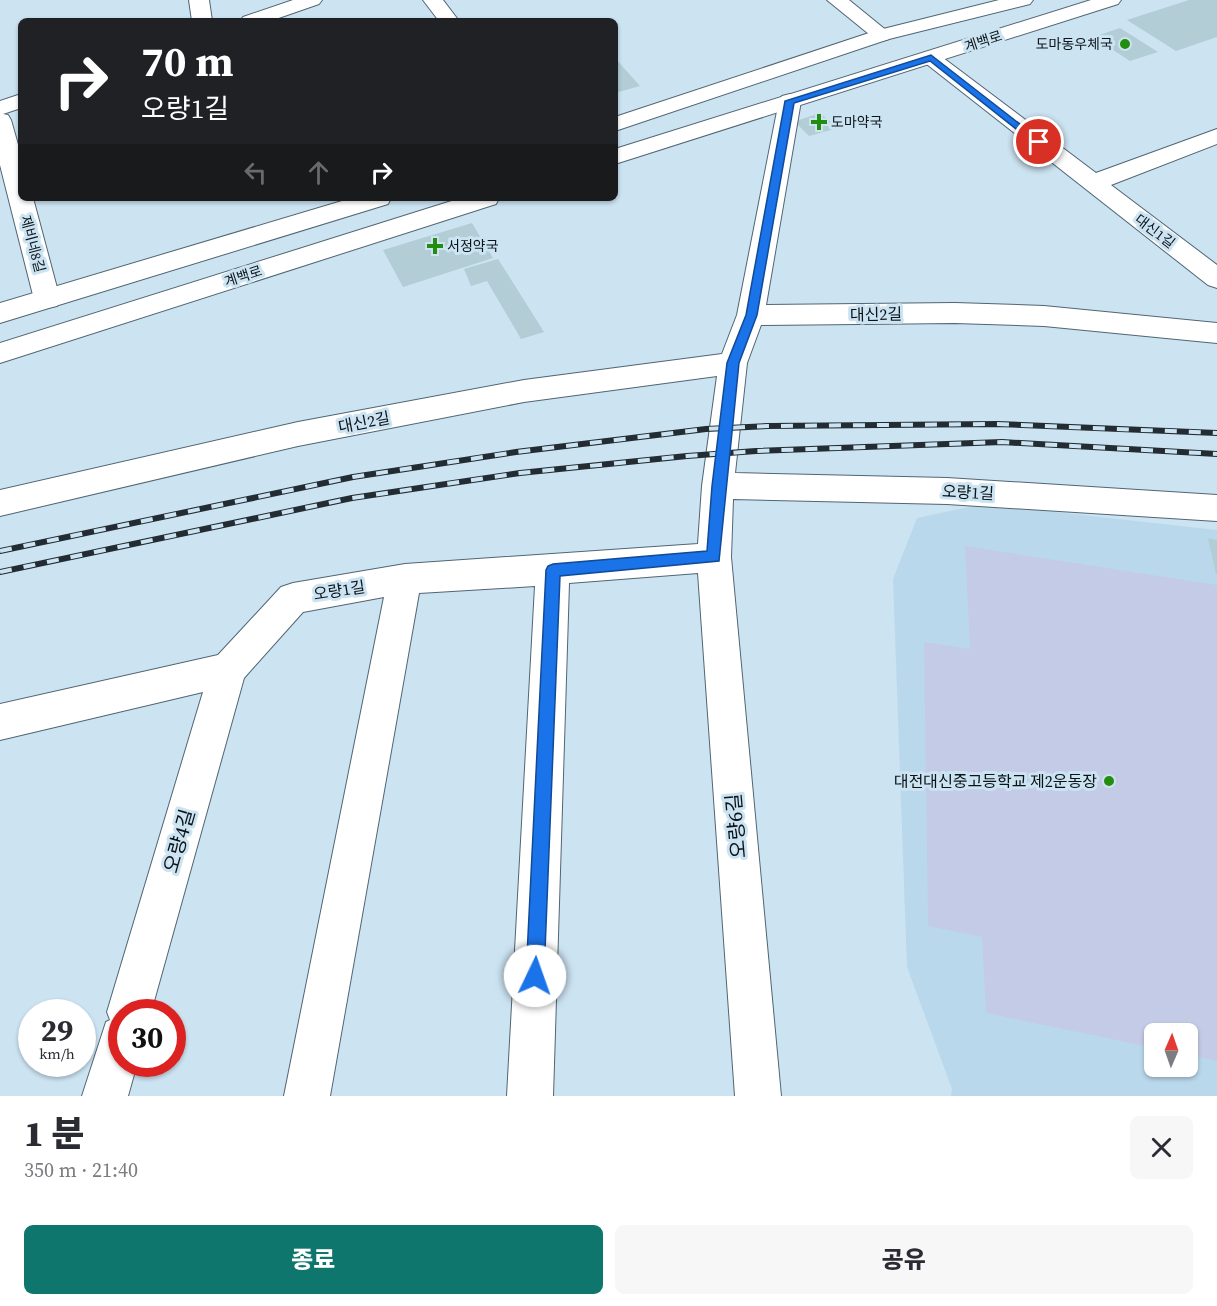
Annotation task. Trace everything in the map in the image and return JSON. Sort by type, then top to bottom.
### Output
[{"type":"street","points":[[199,0],[202,18]]},
{"type":"street","points":[[259,18],[312,0]]},
{"type":"street","points":[[433,0],[447,18]]},
{"type":"street","points":[[837,0],[882,35]]},
{"type":"street","name":"계백로","points":[[618,123],[882,35],[1023,0]]},
{"type":"street","name":"계백로","points":[[618,156],[1111,0]]},
{"type":"street","name":"대신1길","points":[[931,58],[1217,279]]},
{"type":"street","points":[[751,315],[790,101]]},
{"type":"street","points":[[0,108],[18,102]]},
{"type":"street","name":"제비네8길","points":[[0,120],[18,189]]},
{"type":"street","points":[[1092,183],[1217,136]]},
{"type":"street","name":"제비네8길","points":[[21,201],[47,299]]},
{"type":"street","points":[[0,313],[369,201]]},
{"type":"street","name":"계백로","points":[[0,353],[477,201]]},
{"type":"street","name":"대신2길","points":[[751,315],[955,313],[1032,315],[1217,333]]},
{"type":"street","name":"오량6길","points":[[751,315],[733,363],[718,486],[714,557],[758,1096]]},
{"type":"street","name":"대신2길","points":[[0,503],[298,434],[524,391],[733,363]]},
{"type":"street","name":"오량1길","points":[[718,486],[947,491],[1217,508]]},
{"type":"street","name":"오량1길","points":[[228,669],[293,597],[405,579],[714,557]]},
{"type":"street","points":[[530,1096],[553,570]]},
{"type":"street","points":[[307,1096],[405,579]]},
{"type":"street","points":[[0,722],[228,669]]},
{"type":"street","name":"오량4길","points":[[133,999],[228,669]]},
{"type":"street","points":[[105,1096],[111,1077]]},
{"type":"shaded area","points":[[983,504],[1217,530],[1217,1096],[951,1096],[952,1089],[907,967],[893,579],[917,518]]},
{"type":"shaded area","name":"대전대신중고등학교 제2운동장","points":[[965,546],[1217,585],[1217,1061],[1198,1057],[1198,1023],[1144,1023],[1144,1046],[986,1013],[982,937],[928,926],[924,642],[970,649]]},
{"type":"building","points":[[1189,0],[1217,0],[1217,37],[1176,51],[1127,20]]},
{"type":"building","name":"도마동우체국","points":[[1120,28],[1158,52],[1130,61],[1093,37]]},
{"type":"building","points":[[618,61],[640,86],[618,92]]},
{"type":"building","points":[[820,113],[838,128],[809,136],[797,124],[799,120]]},
{"type":"building","points":[[472,223],[493,258],[403,287],[383,250]]},
{"type":"building","points":[[498,259],[544,332],[521,339],[487,281],[471,286],[464,269]]},
{"type":"building","points":[[1208,538],[1217,540],[1217,574],[1216,574]]},
{"type":"railway","points":[[0,551],[353,477],[516,452],[706,429],[768,426],[997,424],[1217,433]]},
{"type":"railway","points":[[0,572],[352,498],[520,473],[687,456],[756,451],[1002,442],[1217,454]]},
{"type":"place","name":"도마동우체국","points":[[1125,44]]},
{"type":"place","name":"도마약국","points":[[819,122]]},
{"type":"place","name":"서정약국","points":[[435,246]]},
{"type":"place","name":"대전대신중고등학교 제2운동장","points":[[1109,781]]},
{"type":"route","points":[[535,976],[553,570],[714,557],[718,486],[733,363],[751,315],[790,101],[931,58],[1039,142]]}]
